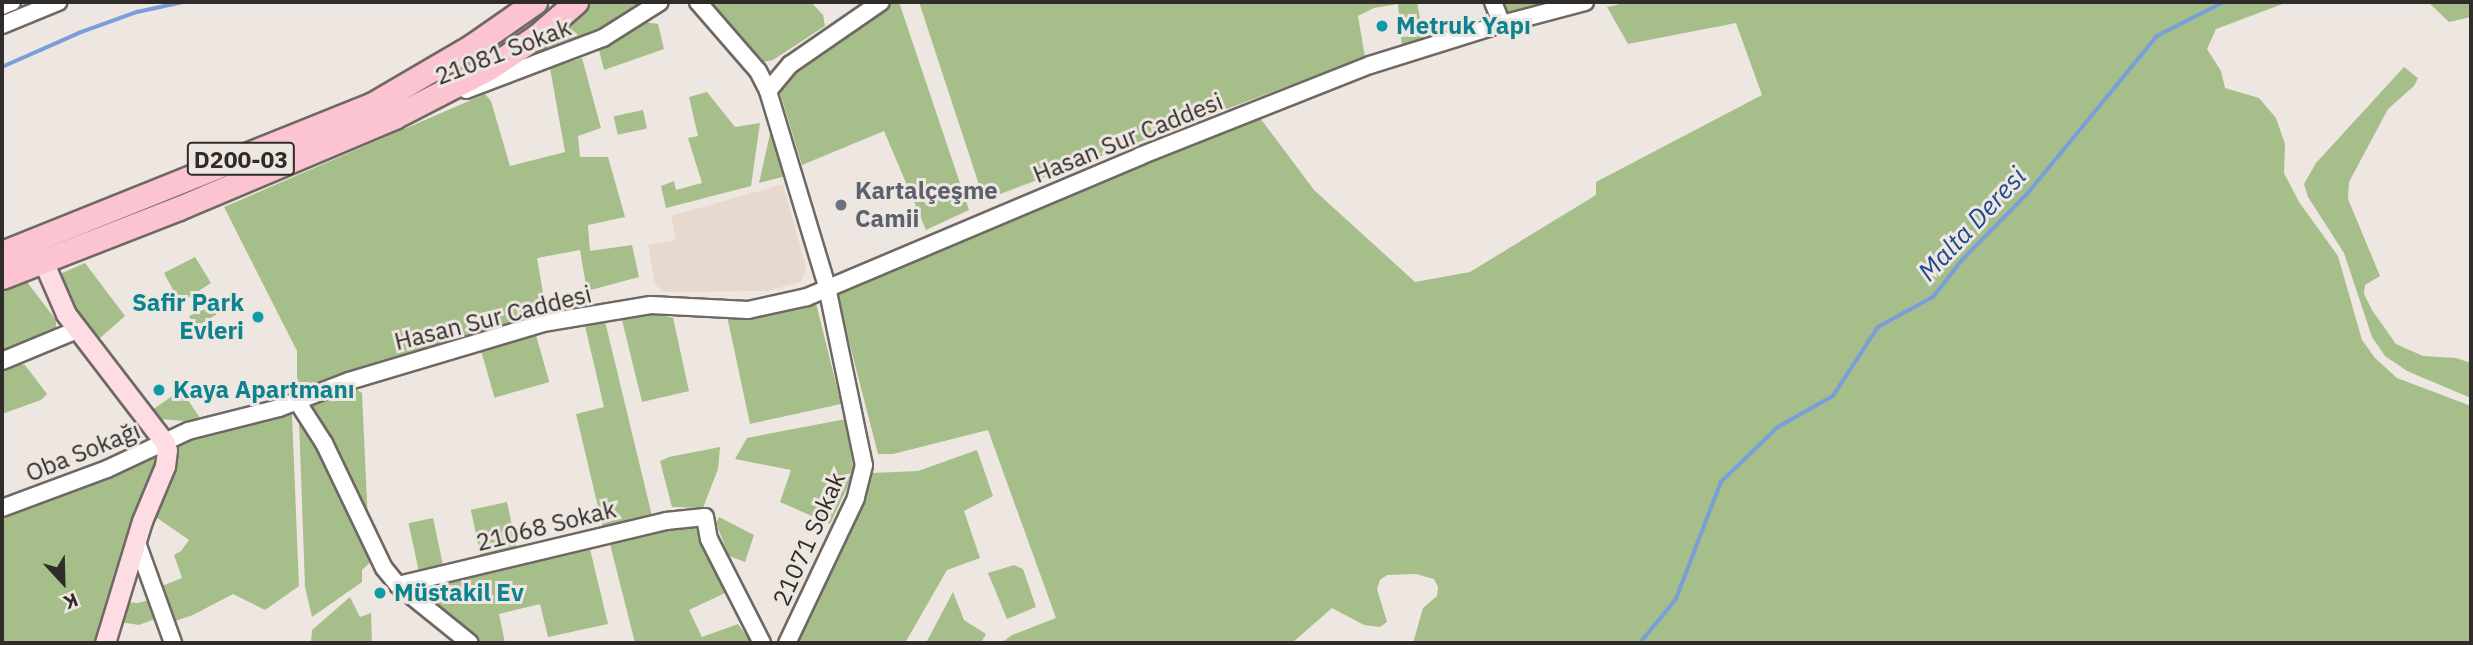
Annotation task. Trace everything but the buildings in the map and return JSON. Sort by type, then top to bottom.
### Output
[{"type":"highway","name":"D200-03","points":[[2,253],[373,104],[472,46],[535,2]]},
{"type":"highway","name":"D200-03","points":[[2,277],[394,117],[489,68],[537,36],[576,2]]},
{"type":"main road","points":[[43,261],[57,295],[77,330],[164,443],[165,466],[136,540],[105,643]]},
{"type":"street","points":[[2,6],[12,2]]},
{"type":"street","points":[[2,24],[58,2]]},
{"type":"street","name":"21081 Sokak","points":[[394,117],[603,38],[660,2]]},
{"type":"street","name":"21071 Sokak","points":[[698,2],[711,13],[758,71],[768,91],[827,288],[864,465],[856,498],[787,643]]},
{"type":"street","points":[[768,91],[791,64],[881,2]]},
{"type":"street","points":[[1493,2],[1502,23]]},
{"type":"street","name":"Hasan Sur Caddesi","points":[[164,443],[213,423],[260,414],[349,381],[543,323],[651,305],[748,310],[777,306],[827,288],[1140,156],[1345,75],[1502,23],[1586,2]]},
{"type":"street","points":[[758,71],[791,64]]},
{"type":"street","points":[[2,361],[77,330]]},
{"type":"street","points":[[297,401],[324,443],[384,568],[398,585],[470,643]]},
{"type":"street","name":"Oba Sokağı","points":[[2,510],[107,469],[164,443]]},
{"type":"street","name":"21068 Sokak","points":[[398,585],[666,521],[705,517],[709,539],[762,643]]},
{"type":"street","points":[[136,540],[173,643]]},
{"type":"shaded area","points":[[783,184],[806,267],[801,282],[767,291],[665,292],[655,285],[648,245],[676,240],[671,216]]},
{"type":"green space","points":[[591,2],[651,2],[640,11],[581,41],[491,74]]},
{"type":"green space","points":[[703,2],[811,2],[823,15],[825,26],[773,60],[759,63]]},
{"type":"green space","points":[[895,2],[899,2],[969,210],[926,230],[884,131],[802,165],[780,93],[786,77],[801,63]]},
{"type":"green space","points":[[919,2],[1417,2],[1420,18],[1430,41],[1402,48],[1398,4],[1374,8],[1358,16],[1365,57],[984,200]]},
{"type":"green space","points":[[1498,2],[1563,2],[1502,16]]},
{"type":"green space","points":[[1629,2],[2288,2],[2216,29],[2207,49],[2221,71],[2225,88],[2259,98],[2276,118],[2285,144],[2284,173],[2299,202],[2338,256],[2362,340],[2375,358],[2397,378],[2471,406],[2471,643],[1413,643],[1423,608],[1437,596],[1438,587],[1434,579],[1416,574],[1387,575],[1380,580],[1377,589],[1387,622],[1380,627],[1364,625],[1332,608],[1292,643],[1001,643],[1012,635],[1056,618],[988,430],[893,454],[878,454],[836,291],[1260,118],[1314,190],[1415,282],[1470,272],[1596,195],[1596,182],[1762,95],[1736,23],[1628,44],[1607,7]]},
{"type":"green space","points":[[2428,2],[2471,2],[2471,17],[2449,22]]},
{"type":"green space","points":[[644,22],[658,24],[664,49],[604,70],[599,50]]},
{"type":"green space","points":[[582,58],[601,128],[578,136],[580,157],[608,157],[625,217],[588,225],[590,251],[632,245],[639,277],[587,291],[580,250],[537,258],[547,316],[321,383],[297,393],[297,351],[224,207],[485,94],[491,101],[510,166],[565,152],[550,68]]},
{"type":"green space","points":[[2404,67],[2418,78],[2414,86],[2388,109],[2349,182],[2348,199],[2380,276],[2365,285],[2364,294],[2396,344],[2423,356],[2456,358],[2471,363],[2471,398],[2407,371],[2385,356],[2372,337],[2344,253],[2308,197],[2304,184],[2316,163]]},
{"type":"green space","points":[[707,92],[735,127],[760,123],[751,186],[666,208],[661,186],[674,181],[676,190],[702,183],[688,138],[698,136],[689,97]]},
{"type":"green space","points":[[643,110],[647,129],[618,135],[614,116]]},
{"type":"green space","points":[[774,131],[786,176],[759,183],[770,134]]},
{"type":"green space","points":[[195,257],[211,283],[180,303],[164,273]]},
{"type":"green space","points":[[85,263],[125,316],[100,338],[60,291],[53,277]]},
{"type":"green space","points":[[24,278],[56,320],[56,330],[2,354],[2,287]]},
{"type":"green space","points":[[219,303],[222,311],[196,327],[189,316]]},
{"type":"green space","points":[[816,303],[841,404],[750,424],[727,316],[789,311]]},
{"type":"green space","points":[[651,312],[673,318],[689,391],[642,402],[622,320]]},
{"type":"green space","points":[[604,317],[652,516],[603,528],[576,414],[604,407],[584,322]]},
{"type":"green space","points":[[535,332],[549,382],[495,398],[480,348]]},
{"type":"green space","points":[[20,364],[25,365],[47,394],[41,400],[2,414],[2,372]]},
{"type":"green space","points":[[354,388],[362,393],[368,524],[306,404]]},
{"type":"green space","points":[[181,390],[200,418],[196,422],[161,419],[152,410]]},
{"type":"green space","points":[[282,414],[292,415],[299,586],[265,610],[233,594],[193,615],[175,621],[162,586],[182,578],[174,555],[181,551],[189,540],[150,513],[178,442]]},
{"type":"green space","points":[[846,419],[854,473],[830,524],[780,502],[791,470],[735,459],[747,438]]},
{"type":"green space","points":[[299,420],[305,424],[375,558],[362,570],[362,582],[312,617],[305,587]]},
{"type":"green space","points":[[720,447],[718,469],[703,508],[672,507],[660,461]]},
{"type":"green space","points":[[977,450],[993,496],[964,511],[980,558],[947,570],[905,643],[795,643],[868,488],[872,473],[918,471]]},
{"type":"green space","points":[[155,459],[157,465],[98,643],[2,643],[3,515]]},
{"type":"green space","points":[[507,502],[517,549],[481,557],[471,510]]},
{"type":"green space","points":[[719,517],[754,535],[745,562],[729,556],[716,523]]},
{"type":"green space","points":[[433,518],[444,568],[419,573],[409,523]]},
{"type":"green space","points":[[696,526],[725,593],[689,610],[702,637],[738,624],[752,643],[635,643],[610,544],[656,531]]},
{"type":"green space","points":[[590,549],[608,624],[548,637],[540,604],[499,614],[505,643],[480,643],[414,590],[419,585]]},
{"type":"green space","points":[[1014,565],[1023,569],[1036,607],[1007,619],[988,573]]},
{"type":"green space","points":[[953,592],[964,620],[986,634],[981,643],[926,643]]},
{"type":"green space","points":[[350,597],[360,617],[371,613],[372,643],[311,643],[312,630]]},
{"type":"green space","points":[[153,599],[160,617],[139,625],[120,622],[122,602],[138,603]]},
{"type":"waterway","points":[[2,67],[79,33],[137,12],[184,2]]},
{"type":"waterway","name":"Malta Deresi","points":[[1640,643],[1676,599],[1721,482],[1778,427],[1833,396],[1878,327],[1933,297],[1963,259],[2028,193],[2157,36],[2224,2]]},
{"type":"place","name":"Metruk Yapı","points":[[1382,26]]},
{"type":"place","name":"Kartalçeşme Camii","points":[[841,205]]},
{"type":"place","name":"Safir Park Evleri","points":[[258,317]]},
{"type":"place","name":"Kaya Apartmanı","points":[[159,390]]},
{"type":"place","name":"Müstakil Ev","points":[[380,593]]}]
